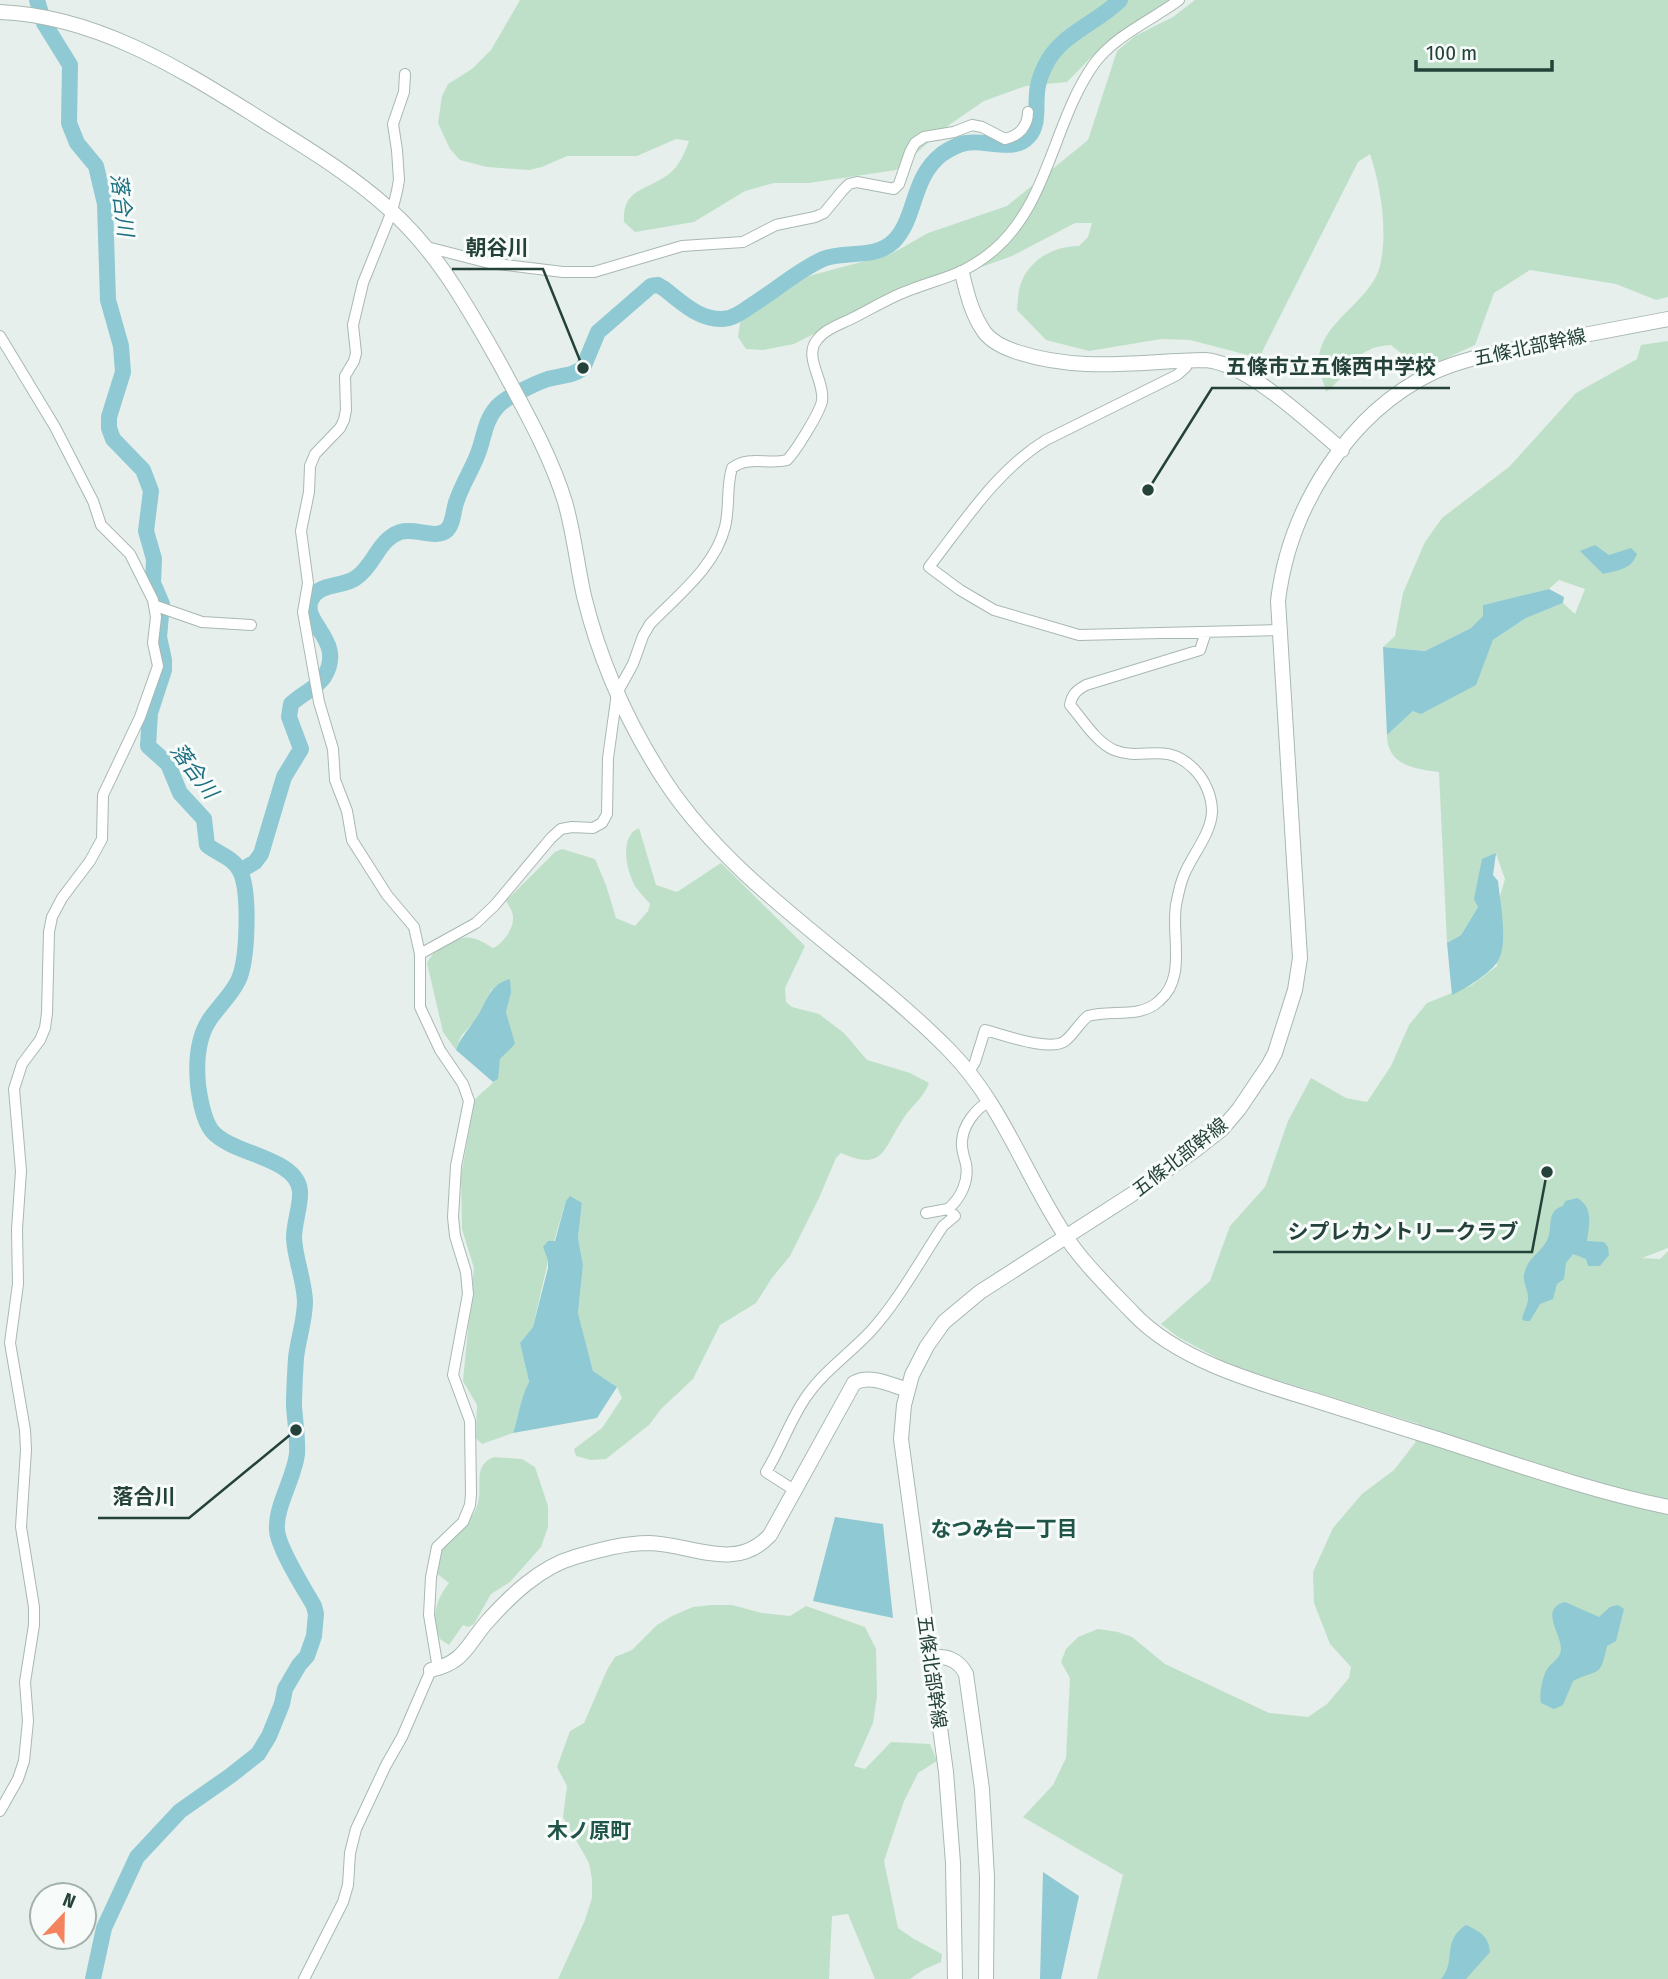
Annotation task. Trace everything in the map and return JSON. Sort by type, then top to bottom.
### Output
[{"type":"street","points":[[420,954],[476,923],[561,829],[593,828],[602,823],[607,814],[608,758],[617,694],[650,624],[701,571],[715,552],[725,527],[732,468],[739,462],[788,460],[819,411],[822,399],[811,350],[815,342],[832,328],[908,290],[962,273],[994,250],[1016,228],[1049,163],[1082,84],[1095,63],[1116,43],[1179,0]]},
{"type":"street","points":[[0,12],[33,14],[96,31],[172,64],[329,162],[392,211],[427,247],[459,293],[544,450],[563,498],[594,631],[617,694],[663,778],[680,802],[739,867],[935,1036],[969,1072],[990,1101],[1065,1237],[1139,1320],[1208,1364],[1263,1385],[1570,1481],[1668,1507]]},
{"type":"street","points":[[304,1979],[343,1902],[356,1829],[435,1669],[429,1615],[431,1577],[437,1547],[463,1522],[471,1494],[470,1421],[453,1375],[468,1294],[466,1272],[455,1236],[453,1217],[456,1166],[469,1101],[463,1084],[440,1050],[420,1007],[420,954],[414,928],[387,895],[352,840],[347,811],[335,780],[333,749],[316,686],[303,612],[308,583],[301,531],[309,492],[310,466],[315,454],[340,428],[344,420],[345,376],[356,353],[353,325],[363,283],[392,211],[398,180],[393,124],[404,92],[405,74]]},
{"type":"street","points":[[427,247],[489,263],[585,273],[613,268],[682,246],[743,242],[776,225],[824,213],[849,184],[865,183],[894,189],[899,184],[915,143],[924,137],[954,132],[972,125],[1005,139],[1014,137],[1026,126],[1028,112]]},
{"type":"street","points":[[962,273],[970,304],[986,334],[1007,349],[1042,360],[1076,365],[1214,360],[1240,370],[1342,450]]},
{"type":"street","name":"五條北部幹線","points":[[955,1979],[949,1803],[902,1450],[903,1413],[918,1362],[944,1322],[973,1297],[1131,1195],[1222,1129],[1239,1110],[1264,1073],[1278,1046],[1295,990],[1300,958],[1279,630],[1281,576],[1294,535],[1313,493],[1342,450],[1372,414],[1435,372],[1500,352],[1668,319]]},
{"type":"street","points":[[0,336],[55,427],[93,500],[102,525],[130,554],[156,606],[153,643],[157,658],[155,676],[140,717],[103,795],[102,839],[52,917],[45,1028],[40,1040],[22,1064],[14,1089],[21,1171],[17,1229],[18,1284],[10,1343],[25,1430],[21,1527],[34,1625],[25,1682],[28,1721],[24,1761],[18,1779],[0,1811]]},
{"type":"street","points":[[1188,360],[1186,367],[1177,375],[1027,451],[1000,477],[929,567],[967,595],[994,610],[1079,635],[1279,630]]},
{"type":"street","points":[[156,606],[212,624],[251,625]]},
{"type":"street","points":[[969,1072],[985,1030],[1056,1045],[1071,1036],[1088,1016],[1145,1010],[1159,1002],[1168,991],[1176,966],[1174,931],[1178,894],[1184,875],[1206,832],[1212,814],[1211,797],[1198,773],[1180,758],[1166,752],[1123,753],[1112,749],[1101,742],[1070,705],[1077,690],[1086,685],[1200,650],[1206,632]]},
{"type":"street","points":[[794,1490],[766,1472],[780,1450],[798,1410],[820,1380],[888,1311],[951,1213],[966,1178],[962,1138],[976,1111],[990,1101]]},
{"type":"street","points":[[926,1213],[951,1213]]},
{"type":"street","points":[[435,1669],[464,1655],[487,1623],[522,1588],[560,1562],[635,1544],[664,1544],[721,1555],[746,1552],[763,1543],[770,1535],[854,1383],[868,1379],[908,1390]]},
{"type":"street","points":[[930,1657],[952,1659],[961,1664],[966,1674],[982,1789],[987,1878],[986,1979]]},
{"type":"green space","points":[[520,0],[1174,0],[1153,18],[1106,42],[1067,82],[1026,86],[984,101],[949,125],[896,170],[809,183],[774,183],[745,191],[694,222],[635,232],[624,222],[627,203],[632,196],[673,171],[689,141],[676,139],[637,156],[567,156],[529,170],[487,167],[460,160],[450,149],[438,123],[442,96],[448,84],[472,69],[491,50]]},
{"type":"green space","points":[[1195,0],[1668,0],[1668,297],[1656,300],[1616,284],[1530,270],[1494,293],[1475,345],[1421,370],[1391,345],[1368,350],[1360,355],[1326,392],[1319,365],[1320,350],[1334,325],[1366,292],[1380,266],[1382,210],[1370,154],[1358,162],[1259,358],[1190,340],[1161,339],[1089,351],[1046,340],[1017,310],[1021,283],[1030,267],[1044,256],[1061,248],[1079,246],[1088,237],[1092,223],[1075,223],[1012,256],[859,311],[794,344],[763,350],[746,349],[738,337],[740,323],[748,312],[809,276],[891,254],[928,233],[1007,206],[1088,140],[1117,51],[1135,36],[1173,17]]},
{"type":"green space","points":[[1668,341],[1668,1248],[1642,1258],[1660,1259],[1668,1251],[1668,1501],[1655,1499],[1654,1511],[1668,1515],[1668,1979],[1097,1979],[1123,1875],[1023,1817],[1053,1785],[1066,1758],[1070,1678],[1061,1662],[1066,1649],[1078,1637],[1098,1629],[1118,1632],[1132,1637],[1165,1664],[1269,1713],[1308,1717],[1327,1704],[1349,1678],[1351,1667],[1330,1644],[1314,1603],[1313,1572],[1333,1528],[1362,1494],[1394,1470],[1415,1443],[1419,1424],[1232,1366],[1178,1337],[1161,1324],[1210,1281],[1230,1226],[1265,1187],[1288,1121],[1311,1078],[1346,1098],[1367,1102],[1391,1066],[1409,1025],[1427,1003],[1472,985],[1497,966],[1494,917],[1505,879],[1496,854],[1475,899],[1478,907],[1461,935],[1447,943],[1439,772],[1404,764],[1392,753],[1387,735],[1413,711],[1475,685],[1493,640],[1526,618],[1563,603],[1575,614],[1585,589],[1559,580],[1549,589],[1483,605],[1484,616],[1471,628],[1425,651],[1383,647],[1395,636],[1403,593],[1425,542],[1442,518],[1509,467],[1576,393],[1637,359],[1641,345]]},
{"type":"green space","points":[[639,828],[656,885],[677,892],[721,863],[805,946],[785,988],[786,1002],[792,1007],[819,1014],[844,1033],[867,1060],[910,1073],[929,1083],[881,1154],[866,1160],[841,1153],[836,1158],[790,1256],[756,1303],[720,1325],[693,1379],[661,1409],[649,1425],[606,1459],[591,1460],[576,1456],[574,1449],[602,1428],[622,1398],[617,1387],[593,1371],[578,1313],[583,1265],[578,1238],[582,1204],[566,1201],[548,1261],[533,1327],[520,1343],[529,1383],[513,1433],[482,1444],[476,1438],[477,1405],[463,1381],[474,1268],[462,1229],[461,1176],[475,1099],[497,1079],[500,1059],[514,1044],[506,1012],[511,993],[492,989],[475,1021],[461,1036],[456,1050],[443,1032],[427,963],[440,948],[458,939],[474,939],[493,948],[501,942],[513,922],[512,912],[506,901],[555,852],[562,849],[595,859],[616,918],[635,926],[648,911],[650,904],[635,886],[627,863],[629,838]]},
{"type":"green space","points":[[494,1457],[522,1459],[535,1467],[548,1506],[548,1527],[541,1547],[510,1582],[491,1594],[474,1624],[468,1627],[463,1625],[449,1645],[440,1639],[435,1617],[440,1596],[449,1583],[435,1572],[440,1547],[470,1519],[479,1499],[480,1472],[487,1461]]},
{"type":"green space","points":[[732,1605],[762,1613],[790,1616],[806,1606],[865,1627],[876,1649],[877,1696],[873,1723],[854,1766],[865,1769],[891,1742],[930,1744],[937,1761],[918,1773],[904,1801],[884,1861],[898,1928],[942,1954],[941,1962],[910,1979],[875,1979],[848,1914],[832,1916],[829,1979],[558,1979],[592,1898],[589,1863],[563,1817],[567,1786],[557,1767],[570,1731],[584,1723],[615,1657],[632,1650],[657,1625],[672,1616],[693,1607]]},
{"type":"water","points":[[1595,545],[1609,555],[1631,548],[1637,554],[1628,566],[1603,574],[1580,551]]},
{"type":"water","points":[[1549,589],[1564,597],[1563,603],[1526,618],[1493,640],[1476,685],[1421,714],[1413,711],[1387,735],[1383,647],[1425,651],[1471,628],[1483,616],[1483,605]]},
{"type":"water","points":[[1496,853],[1493,875],[1498,881],[1502,910],[1502,951],[1496,964],[1485,975],[1452,995],[1447,943],[1461,935],[1478,907],[1474,899],[1482,859]]},
{"type":"water","points":[[510,979],[511,993],[506,1012],[515,1044],[500,1059],[498,1079],[493,1082],[456,1050],[492,991]]},
{"type":"water","points":[[570,1196],[582,1203],[578,1238],[583,1265],[578,1313],[593,1371],[617,1387],[597,1418],[513,1433],[529,1382],[520,1343],[533,1327],[548,1268],[543,1247],[548,1241],[555,1241],[566,1201]]},
{"type":"water","points":[[1577,1198],[1588,1211],[1587,1241],[1604,1242],[1609,1255],[1600,1266],[1588,1266],[1586,1259],[1573,1254],[1566,1263],[1564,1279],[1557,1284],[1553,1299],[1540,1304],[1530,1321],[1525,1321],[1522,1319],[1528,1300],[1524,1278],[1526,1269],[1548,1238],[1554,1211],[1563,1206],[1565,1201]]},
{"type":"water","points":[[835,1517],[883,1524],[893,1618],[813,1601]]},
{"type":"water","points":[[1565,1602],[1599,1617],[1610,1607],[1618,1605],[1624,1609],[1616,1641],[1607,1646],[1600,1668],[1573,1681],[1563,1705],[1554,1709],[1541,1703],[1541,1691],[1546,1671],[1561,1652],[1553,1622],[1553,1610]]},
{"type":"water","points":[[1043,1872],[1079,1896],[1061,1979],[1040,1979]]},
{"type":"water","points":[[1466,1925],[1483,1935],[1490,1952],[1466,1979],[1441,1979],[1448,1965],[1451,1944],[1458,1931]]},
{"type":"waterway","name":"落合川","points":[[37,0],[44,23],[70,65],[69,123],[77,143],[96,166],[105,204],[108,300],[121,346],[123,372],[109,417],[109,428],[113,439],[143,470],[151,491],[146,531],[154,559],[153,583],[162,604],[159,637],[164,670],[150,713],[148,746],[168,764],[180,793],[204,819],[207,845],[237,866],[245,894],[246,943],[241,971],[235,986],[206,1026],[198,1051],[201,1103],[212,1131],[234,1146],[276,1163],[288,1171],[296,1180],[300,1191],[294,1238],[305,1301],[295,1376],[297,1454],[279,1512],[277,1530],[287,1558],[316,1614],[314,1636],[307,1656],[285,1689],[269,1736],[258,1754],[180,1811],[137,1857],[104,1928],[93,1979]]},
{"type":"waterway","points":[[240,871],[255,862],[261,854],[284,777],[301,749],[289,717],[291,704],[321,681],[330,663],[330,651],[310,613],[314,595],[318,591],[357,577],[381,546],[400,532],[437,534],[447,530],[459,494],[475,462],[487,424],[501,403],[536,384],[583,368],[598,332],[651,286],[658,285],[701,315],[729,318],[741,313],[823,259],[869,253],[886,247],[901,231],[925,174],[942,154],[966,143],[1007,145],[1022,142],[1028,137],[1036,119],[1039,81],[1052,55],[1069,37],[1120,0]]},
{"type":"place","name":"朝谷川","points":[[583,368]]},
{"type":"place","name":"五條市立五條西中学校","points":[[1148,490]]},
{"type":"place","name":"シプレカントリークラブ","points":[[1547,1172]]},
{"type":"place","name":"落合川","points":[[296,1430]]},
{"type":"district","name":"なつみ台一丁目","points":[[1004,1529]]},
{"type":"district","name":"木ノ原町","points":[[589,1831]]}]
